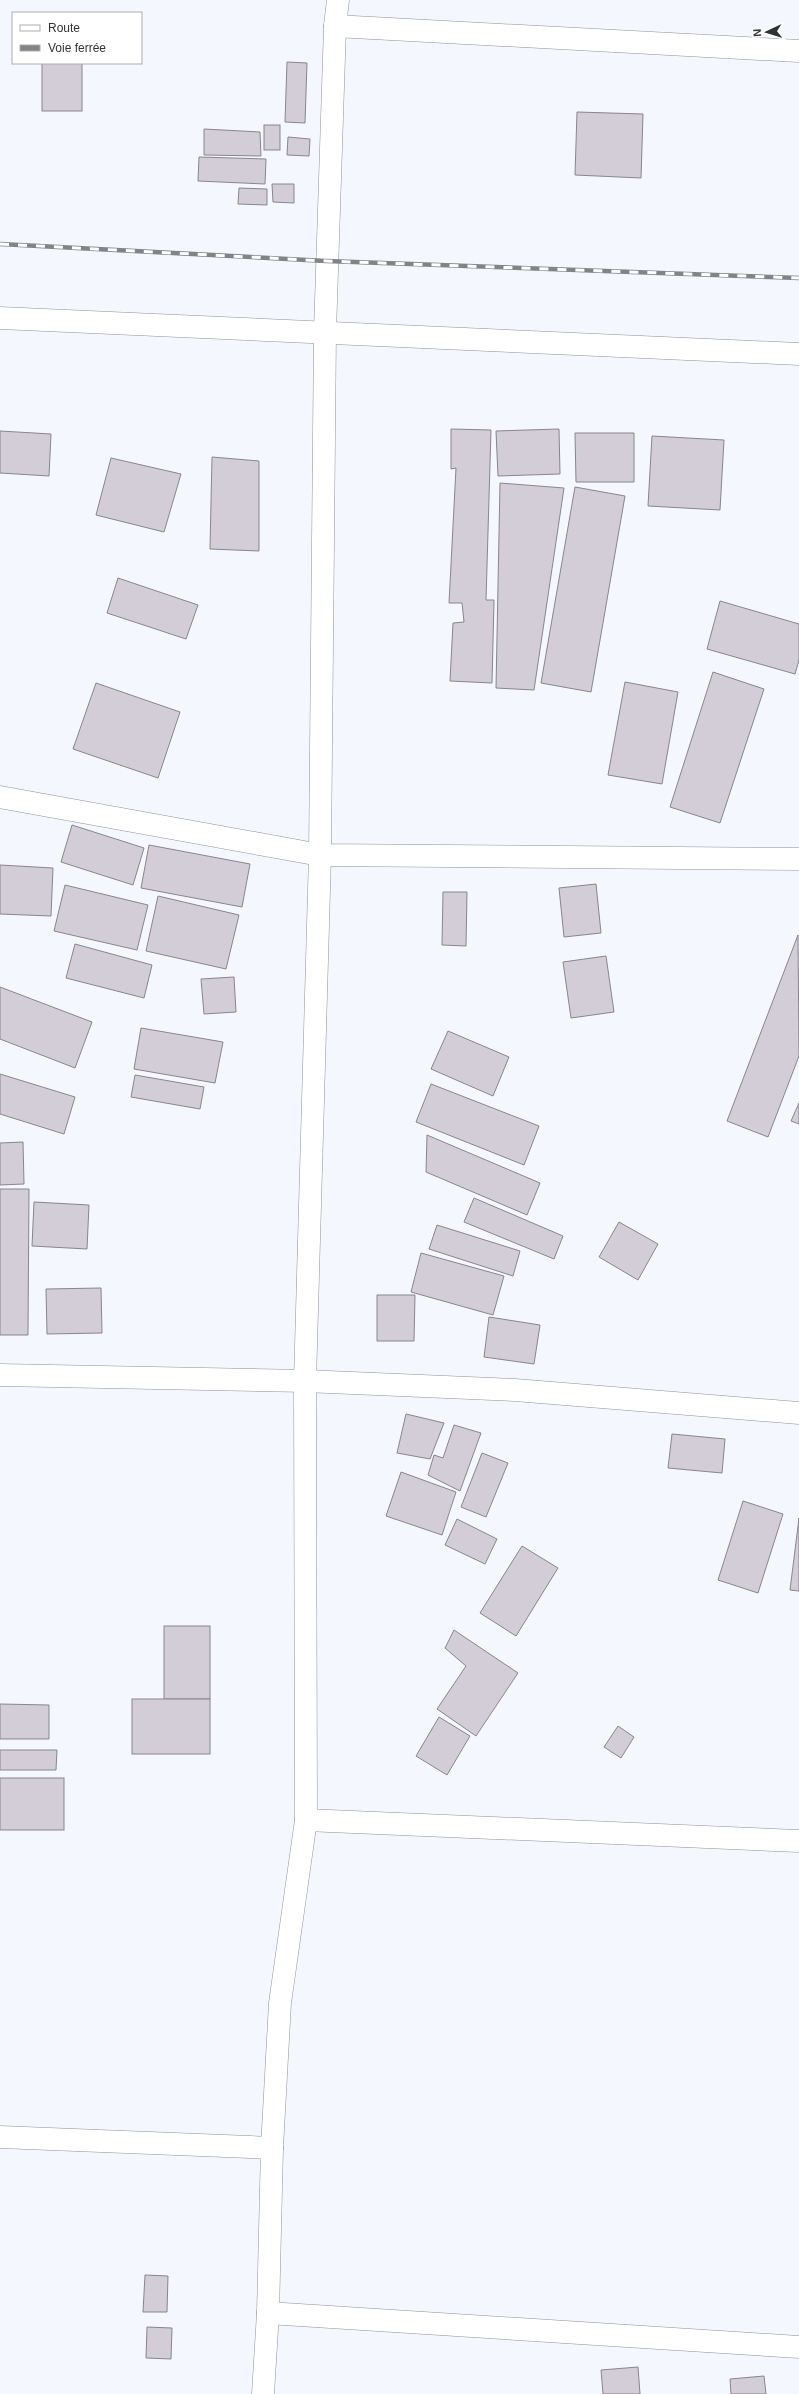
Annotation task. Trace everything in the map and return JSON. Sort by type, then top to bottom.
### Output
[{"type":"main road","points":[[263,2394],[268,2313],[272,2148],[280,2003],[306,1820],[305,1380],[320,855],[324,332],[335,26],[338,0]]},
{"type":"main road","points":[[335,26],[799,51]]},
{"type":"main road","points":[[0,318],[799,354]]},
{"type":"main road","points":[[0,797],[320,855],[799,859]]},
{"type":"main road","points":[[0,1375],[305,1380],[515,1390],[799,1413]]},
{"type":"main road","points":[[306,1820],[799,1841]]},
{"type":"main road","points":[[0,2137],[272,2148]]},
{"type":"main road","points":[[268,2313],[799,2347]]},
{"type":"building","points":[[287,62],[307,63],[305,123],[285,122]]},
{"type":"building","points":[[42,64],[82,64],[82,111],[42,111]]},
{"type":"building","points":[[577,112],[643,114],[641,178],[575,175]]},
{"type":"building","points":[[264,125],[280,125],[280,150],[264,150]]},
{"type":"building","points":[[204,129],[260,132],[261,156],[204,155]]},
{"type":"building","points":[[288,137],[310,139],[309,156],[287,155]]},
{"type":"building","points":[[199,157],[266,159],[265,184],[198,181]]},
{"type":"building","points":[[272,184],[294,184],[294,203],[273,202]]},
{"type":"building","points":[[239,188],[267,189],[267,205],[238,204]]},
{"type":"building","points":[[451,429],[491,430],[486,600],[494,600],[492,683],[450,681],[453,623],[464,622],[462,603],[449,603],[456,468],[451,469]]},
{"type":"building","points":[[559,429],[560,474],[498,476],[496,431]]},
{"type":"building","points":[[0,431],[51,434],[49,476],[0,473]]},
{"type":"building","points":[[575,433],[634,433],[634,482],[576,482]]},
{"type":"building","points":[[652,436],[724,440],[720,510],[648,506]]},
{"type":"building","points":[[212,457],[259,461],[259,551],[210,549]]},
{"type":"building","points":[[111,458],[181,474],[164,532],[96,515]]},
{"type":"building","points":[[500,483],[564,488],[534,690],[496,688]]},
{"type":"building","points":[[575,487],[625,496],[591,692],[541,683]]},
{"type":"building","points":[[118,578],[198,605],[186,639],[107,613]]},
{"type":"building","points":[[720,601],[799,624],[799,660],[795,674],[707,649]]},
{"type":"building","points":[[713,672],[764,689],[720,823],[670,807]]},
{"type":"building","points":[[625,682],[678,692],[662,784],[608,775]]},
{"type":"building","points":[[96,683],[180,712],[158,778],[73,749]]},
{"type":"building","points":[[72,825],[144,848],[133,885],[61,862]]},
{"type":"building","points":[[149,845],[250,864],[242,907],[141,888]]},
{"type":"building","points":[[0,865],[53,868],[51,916],[0,914]]},
{"type":"building","points":[[596,884],[601,933],[564,937],[559,888]]},
{"type":"building","points":[[65,885],[148,905],[137,950],[54,931]]},
{"type":"building","points":[[443,892],[467,892],[466,946],[442,945]]},
{"type":"building","points":[[158,896],[239,915],[226,969],[146,951]]},
{"type":"building","points":[[798,935],[799,1056],[768,1137],[727,1121]]},
{"type":"building","points":[[75,944],[152,965],[144,998],[66,978]]},
{"type":"building","points":[[606,956],[614,1012],[571,1018],[563,962]]},
{"type":"building","points":[[234,977],[236,1012],[204,1014],[201,979]]},
{"type":"building","points":[[0,987],[92,1022],[75,1068],[0,1039]]},
{"type":"building","points":[[141,1028],[223,1042],[215,1083],[134,1069]]},
{"type":"building","points":[[448,1031],[509,1057],[493,1096],[431,1069]]},
{"type":"building","points":[[0,1074],[75,1097],[64,1134],[0,1114]]},
{"type":"building","points":[[135,1075],[204,1087],[200,1109],[131,1097]]},
{"type":"building","points":[[431,1084],[539,1126],[524,1165],[416,1122]]},
{"type":"building","points":[[799,1103],[799,1124],[791,1121]]},
{"type":"building","points":[[427,1135],[540,1183],[527,1215],[426,1172]]},
{"type":"building","points":[[23,1142],[24,1184],[0,1185],[0,1143]]},
{"type":"building","points":[[0,1189],[29,1189],[28,1335],[0,1335]]},
{"type":"building","points":[[474,1198],[563,1236],[554,1259],[464,1222]]},
{"type":"building","points":[[34,1202],[89,1205],[87,1249],[32,1246]]},
{"type":"building","points":[[619,1222],[658,1244],[638,1280],[599,1257]]},
{"type":"building","points":[[437,1225],[520,1251],[513,1276],[429,1249]]},
{"type":"building","points":[[421,1253],[504,1276],[493,1315],[411,1292]]},
{"type":"building","points":[[101,1288],[102,1333],[47,1334],[46,1289]]},
{"type":"building","points":[[377,1295],[415,1295],[414,1341],[377,1341]]},
{"type":"building","points":[[489,1317],[540,1325],[534,1364],[484,1357]]},
{"type":"building","points":[[406,1414],[444,1423],[430,1459],[397,1453]]},
{"type":"building","points":[[454,1425],[481,1433],[460,1491],[428,1475],[434,1455],[443,1458]]},
{"type":"building","points":[[672,1434],[725,1439],[722,1473],[668,1468]]},
{"type":"building","points":[[482,1453],[508,1463],[486,1517],[461,1507]]},
{"type":"building","points":[[401,1472],[456,1492],[442,1535],[386,1516]]},
{"type":"building","points":[[743,1501],[783,1514],[758,1593],[718,1580]]},
{"type":"building","points":[[799,1518],[799,1591],[790,1590]]},
{"type":"building","points":[[457,1519],[497,1539],[485,1564],[445,1545]]},
{"type":"building","points":[[522,1546],[558,1568],[516,1636],[480,1613]]},
{"type":"building","points":[[164,1626],[210,1626],[210,1699],[164,1699]]},
{"type":"building","points":[[454,1630],[518,1673],[476,1736],[437,1709],[466,1666],[445,1648]]},
{"type":"building","points":[[132,1699],[210,1699],[210,1754],[132,1754]]},
{"type":"building","points":[[0,1704],[49,1705],[49,1739],[0,1739]]},
{"type":"building","points":[[439,1717],[470,1736],[447,1775],[416,1756]]},
{"type":"building","points":[[618,1726],[634,1737],[621,1758],[604,1747]]},
{"type":"building","points":[[0,1750],[57,1750],[56,1770],[0,1770]]},
{"type":"building","points":[[0,1778],[64,1778],[64,1830],[0,1830]]},
{"type":"building","points":[[145,2275],[168,2276],[167,2312],[143,2312]]},
{"type":"building","points":[[147,2327],[172,2328],[171,2359],[146,2358]]},
{"type":"building","points":[[638,2367],[640,2394],[603,2394],[601,2370]]},
{"type":"building","points":[[764,2376],[766,2394],[731,2394],[730,2379]]},
{"type":"railway","points":[[0,244],[326,261],[799,278]]}]
